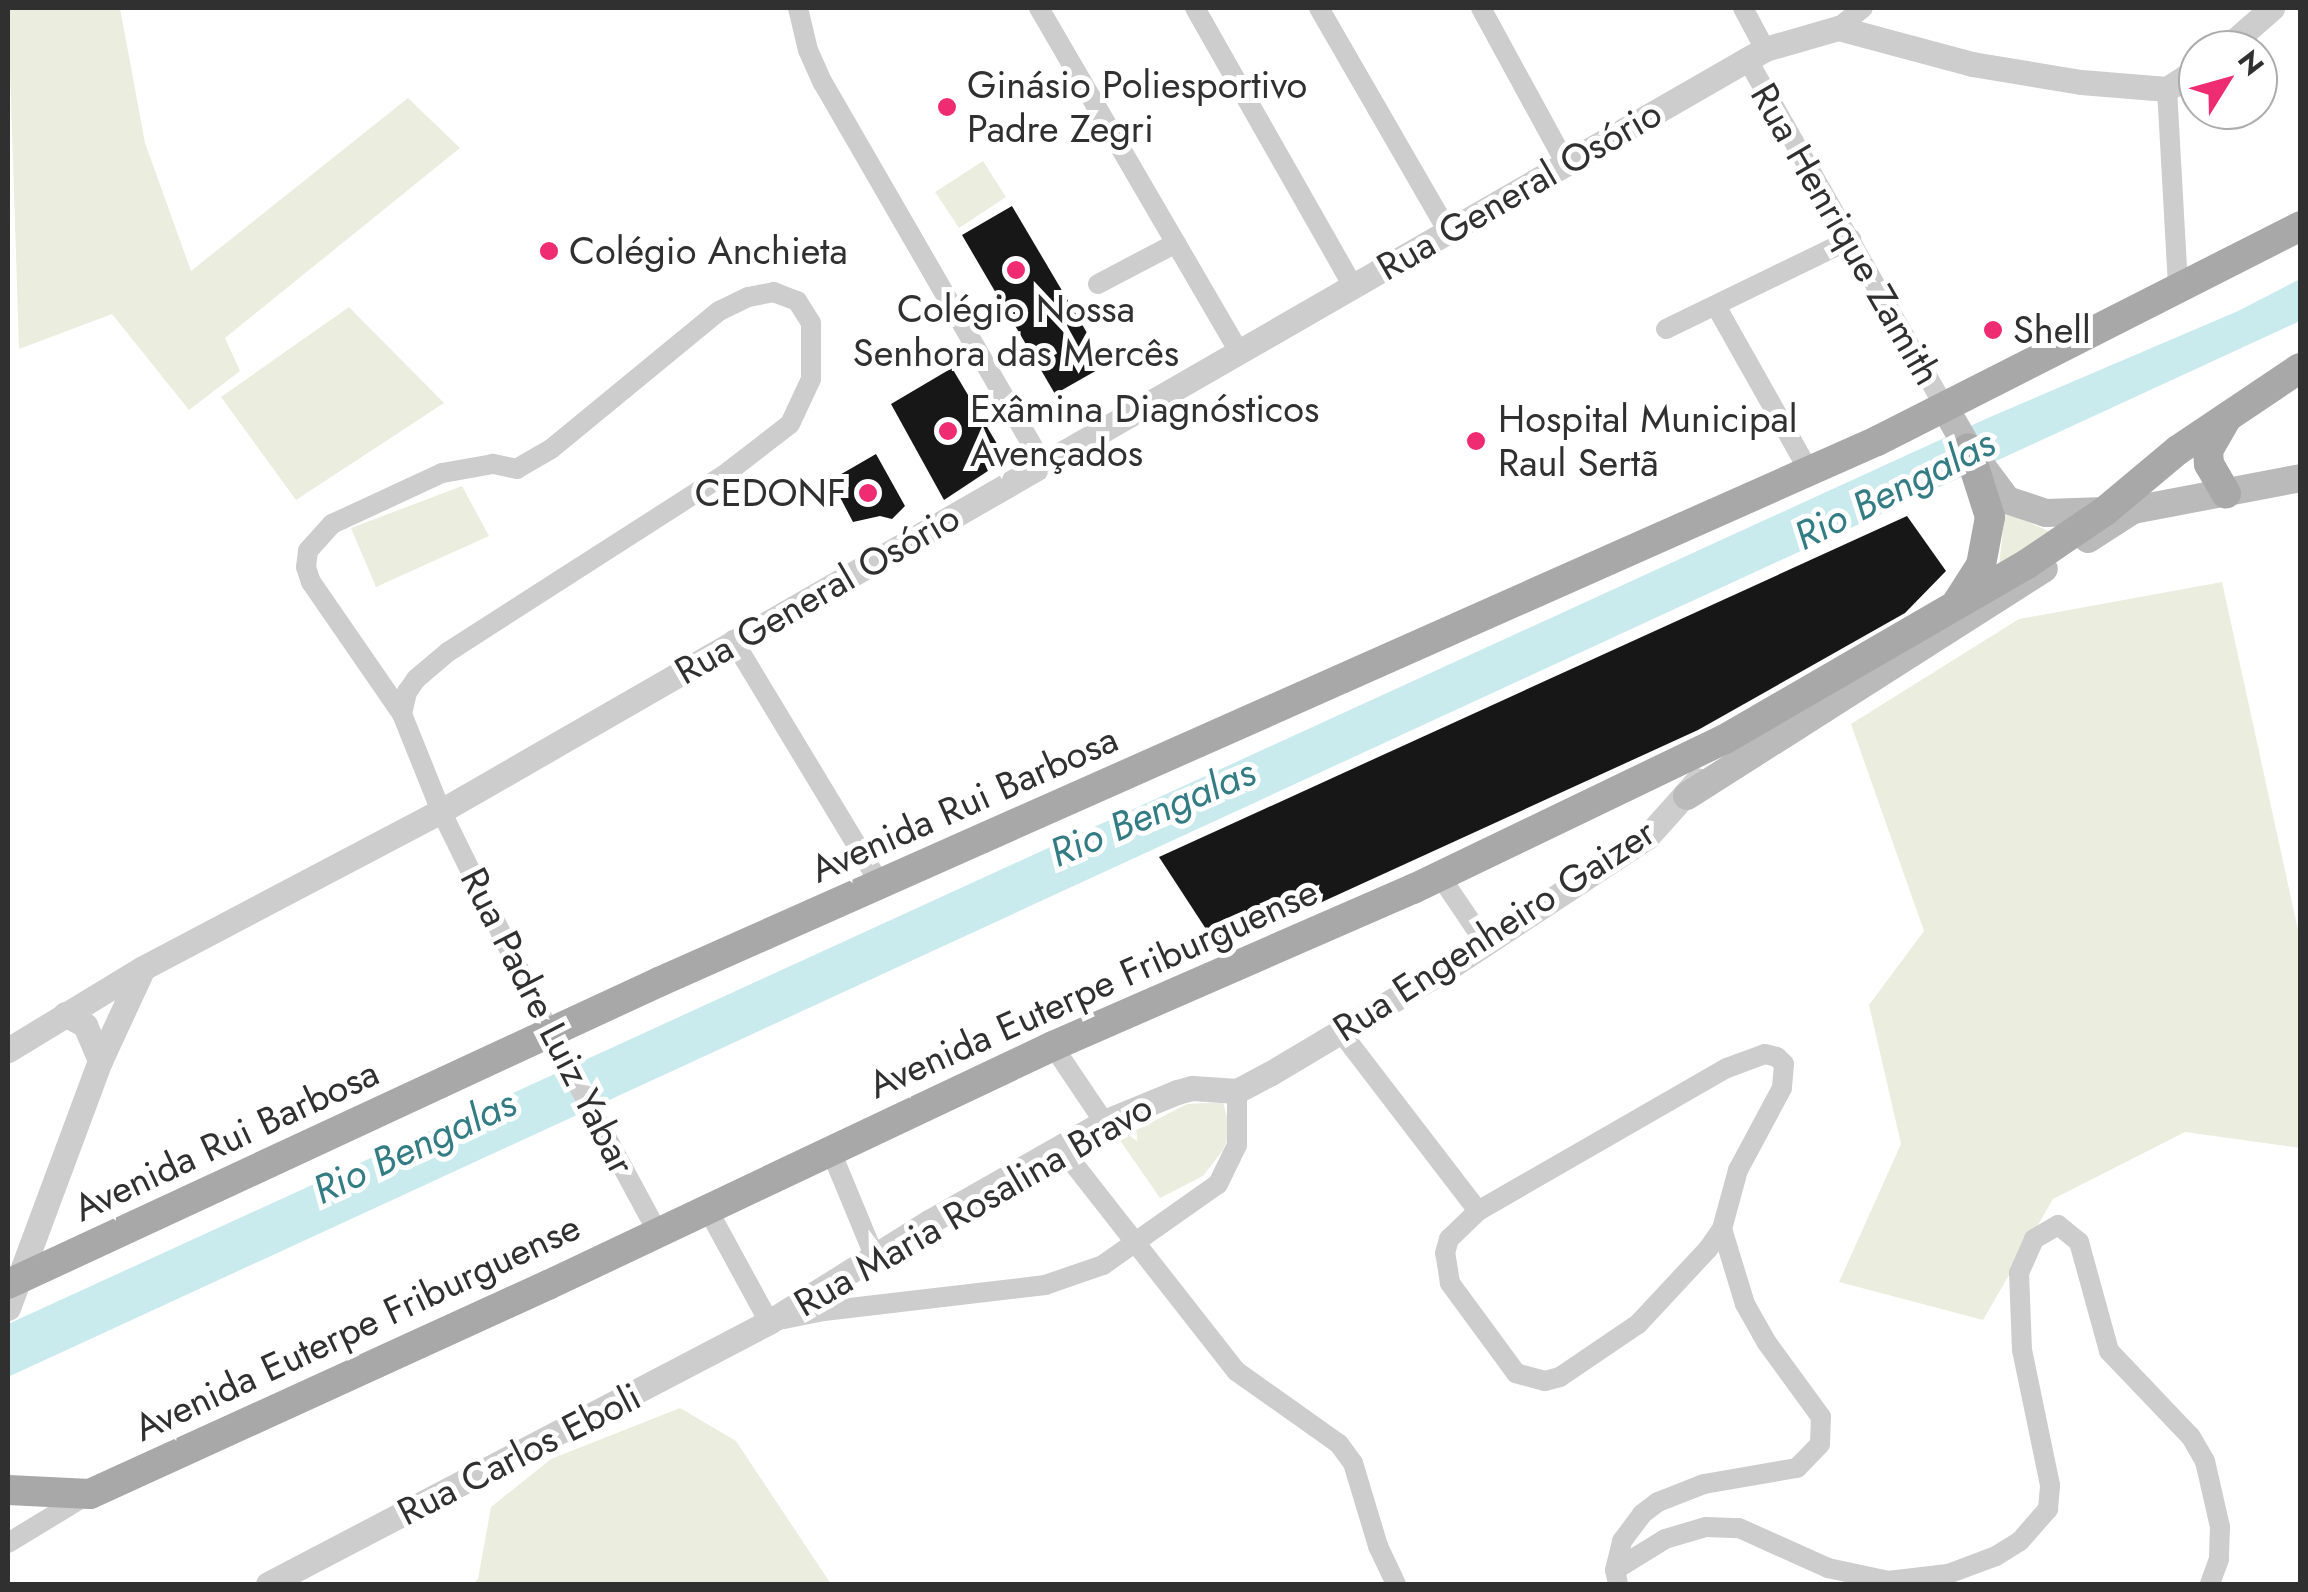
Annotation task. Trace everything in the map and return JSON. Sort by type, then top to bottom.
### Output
[{"type":"main road","name":"Avenida Rui Barbosa","points":[[11,1291],[550,1033],[1946,408],[2300,226]]},
{"type":"main road","name":"Avenida Euterpe Friburguense","points":[[8,1490],[90,1494],[708,1210],[1053,1046],[1440,876],[1725,739],[2119,510],[2178,450],[2300,368]]},
{"type":"main road","points":[[1946,408],[1968,448],[2006,500],[2046,513],[2119,510],[2300,478]]},
{"type":"main road","points":[[2226,494],[2209,464],[2208,450],[2227,418]]},
{"type":"main road","points":[[1954,608],[1981,565],[1988,542],[1987,497],[1968,448]]},
{"type":"main road","points":[[1687,796],[1908,659],[2119,510]]},
{"type":"street","points":[[798,8],[808,50],[823,83],[1044,466]]},
{"type":"street","points":[[1039,8],[1239,352]]},
{"type":"street","points":[[1195,8],[1353,286]]},
{"type":"street","points":[[1320,8],[1448,231]]},
{"type":"street","points":[[1481,8],[1566,166]]},
{"type":"street","name":"Rua Henrique Zamith","points":[[1743,8],[1756,54],[1851,239],[1946,408]]},
{"type":"street","name":"Rua General Osório","points":[[8,1050],[143,968],[440,811],[1756,54],[1838,28],[1863,8]]},
{"type":"street","points":[[2247,30],[2272,8]]},
{"type":"street","points":[[1838,28],[1972,64],[2082,82],[2167,89],[2178,82]]},
{"type":"street","points":[[2167,89],[2178,286]]},
{"type":"street","points":[[1666,328],[1851,239]]},
{"type":"street","points":[[1098,284],[1176,243]]},
{"type":"street","name":"Rua Padre Luiz Yabar","points":[[402,714],[407,692],[416,679],[448,652],[724,475],[790,424],[810,379],[811,323],[796,301],[774,292],[748,296],[719,311],[551,448],[517,469],[493,464],[442,474],[332,524],[308,551],[306,567],[311,582],[402,714],[440,811],[550,1033],[657,1231]]},
{"type":"street","points":[[1716,306],[1808,471]]},
{"type":"street","points":[[733,640],[882,885]]},
{"type":"street","name":"Rua Engenheiro Gaizer","points":[[1237,1091],[1486,944],[1647,837],[1687,796],[1725,739]]},
{"type":"street","points":[[1440,876],[1486,944]]},
{"type":"street","points":[[11,1291],[100,1060],[143,968]]},
{"type":"street","points":[[65,1014],[85,1026],[100,1060]]},
{"type":"street","points":[[1340,1030],[1478,1212]]},
{"type":"street","points":[[1053,1046],[1104,1122]]},
{"type":"street","points":[[1766,1054],[1778,1056],[1784,1064],[1782,1088],[1738,1170],[1722,1229],[1678,1285],[1638,1324],[1574,1371],[1545,1381],[1516,1373],[1450,1283],[1446,1264],[1449,1240],[1478,1212],[1728,1068],[1766,1054]]},
{"type":"street","name":"Rua Maria Rosalina Bravo","points":[[769,1322],[1104,1122],[1192,1088],[1237,1091]]},
{"type":"street","points":[[708,1210],[769,1322],[824,1311],[1045,1284],[1086,1274],[1207,1195],[1227,1172],[1237,1145],[1237,1091]]},
{"type":"street","points":[[830,1149],[874,1256]]},
{"type":"street","points":[[1062,1149],[1236,1371],[1339,1444],[1353,1463],[1378,1546],[1396,1584]]},
{"type":"street","points":[[1616,1577],[1666,1540],[1706,1527],[1738,1528],[1828,1568],[1888,1581],[1948,1574],[1996,1556],[2020,1541],[2048,1509],[2050,1485],[2022,1350],[2018,1273],[2034,1239],[2058,1225],[2080,1242],[2109,1352],[2191,1437],[2206,1462],[2220,1527],[2218,1559],[2210,1584]]},
{"type":"street","points":[[1616,1577],[1631,1527],[1658,1502],[1704,1484],[1797,1468],[1820,1444],[1822,1417],[1767,1343],[1745,1304],[1722,1229]]},
{"type":"street","name":"Rua Carlos Eboli","points":[[268,1584],[769,1322]]},
{"type":"street","name":"Avenida Euterpe Friburguense","points":[[8,1543],[90,1494]]},
{"type":"green space","points":[[8,8],[120,8],[145,143],[191,271],[408,98],[460,148],[225,338],[240,371],[189,410],[112,314],[19,349]]},
{"type":"green space","points":[[983,161],[1006,197],[959,228],[935,192]]},
{"type":"green space","points":[[349,307],[444,403],[296,500],[221,397]]},
{"type":"green space","points":[[462,486],[489,536],[376,587],[351,528]]},
{"type":"green space","points":[[2005,512],[2051,532],[1999,566]]},
{"type":"green space","points":[[2222,582],[2300,939],[2300,1148],[2185,1132],[2053,1199],[1983,1320],[1839,1282],[1901,1144],[1869,1005],[1924,931],[1851,724],[2019,619]]},
{"type":"green space","points":[[1223,1102],[1231,1132],[1223,1150],[1203,1176],[1160,1198],[1119,1139],[1187,1104]]},
{"type":"green space","points":[[680,1408],[736,1441],[831,1584],[473,1584],[478,1579],[491,1507],[551,1459]]},
{"type":"water","name":"Rio Bengalas","points":[[2300,279],[2300,321],[8,1377],[8,1324],[1990,417],[2238,311]]},
{"type":"building","points":[[1012,206],[1106,365],[1055,394],[962,235]]},
{"type":"building","name":"Exâmina Diagnósticos Avençados","points":[[952,368],[1006,459],[944,500],[891,404]]},
{"type":"building","name":"CEDONF","points":[[876,454],[905,506],[892,519],[880,516],[853,522],[831,480]]},
{"type":"building","points":[[1907,516],[1946,571],[1905,613],[1698,730],[1219,949],[1159,857]]},
{"type":"place","name":"Ginásio Poliesportivo Padre Zegri","points":[[947,107]]},
{"type":"place","name":"Colégio Anchieta","points":[[549,251]]},
{"type":"place","name":"Colégio Nossa Senhora das Mercês","points":[[1016,270]]},
{"type":"place","name":"Shell","points":[[1993,330]]},
{"type":"place","name":"Exâmina Diagnósticos Avençados","points":[[948,431]]},
{"type":"place","name":"Hospital Municipal Raul Sertã","points":[[1476,441]]},
{"type":"place","name":"CEDONF","points":[[868,493]]}]
